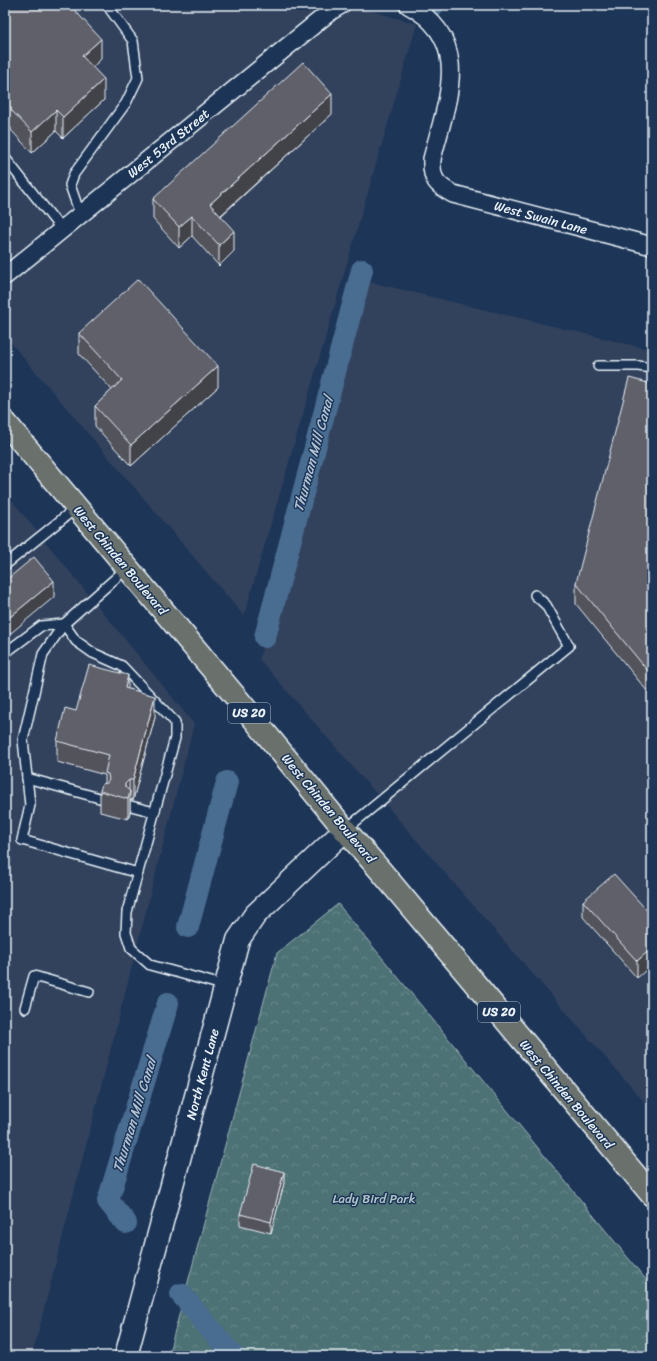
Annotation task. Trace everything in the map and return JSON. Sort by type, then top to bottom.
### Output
[{"type":"main road","name":"West Chinden Boulevard","points":[[5,422],[652,1195]]},
{"type":"street","name":"West Swain Lane","points":[[408,5],[420,11],[432,23],[443,38],[449,54],[451,73],[450,88],[432,159],[431,170],[434,180],[441,188],[453,194],[652,246]]},
{"type":"street","name":"West 53rd Street","points":[[5,276],[336,8]]},
{"type":"street","name":"North Kent Lane","points":[[126,1356],[238,940],[255,915],[345,830]]},
{"type":"lane","points":[[80,214],[70,185],[74,174],[126,103],[138,78],[133,41],[107,5]]},
{"type":"lane","points":[[5,158],[62,230]]},
{"type":"lane","points":[[598,366],[638,366],[652,368]]},
{"type":"lane","points":[[5,565],[77,507]]},
{"type":"lane","points":[[127,568],[64,624],[43,654],[23,740],[30,804],[22,840],[138,873]]},
{"type":"lane","points":[[345,830],[569,646],[546,605],[535,595]]},
{"type":"lane","points":[[5,653],[41,626],[64,624]]},
{"type":"lane","points":[[64,624],[76,641],[93,653],[122,666],[175,722],[174,738],[127,912],[126,933],[131,948],[150,965],[226,986]]},
{"type":"lane","points":[[27,778],[103,799]]},
{"type":"lane","points":[[132,806],[154,812]]},
{"type":"lane","points":[[25,1008],[34,976],[89,992]]},
{"type":"shaded area","points":[[5,5],[351,5],[417,24],[244,616],[5,336]]},
{"type":"shaded area","points":[[366,281],[652,350],[652,1111],[259,659]]},
{"type":"shaded area","points":[[5,492],[194,724],[32,1356],[5,1356]]},
{"type":"green space","name":"Lady Bird Park","points":[[338,904],[652,1287],[652,1356],[168,1356],[277,953]]},
{"type":"building","points":[[5,5],[70,5],[101,39],[82,56],[104,79],[63,117],[56,110],[32,132],[11,110],[12,109],[5,101]]},
{"type":"building","points":[[303,62],[332,94],[210,204],[234,231],[219,245],[192,216],[179,227],[153,199]]},
{"type":"building","points":[[138,279],[218,366],[131,445],[95,406],[122,380],[79,333]]},
{"type":"building","points":[[629,378],[652,384],[652,676],[576,583]]},
{"type":"building","points":[[34,557],[54,581],[5,621],[5,581]]},
{"type":"building","points":[[89,665],[128,675],[125,688],[155,696],[133,780],[129,780],[125,784],[125,787],[130,791],[128,799],[100,791],[102,784],[107,783],[109,780],[108,774],[105,773],[109,755],[57,741],[65,708],[76,711]]},
{"type":"building","points":[[614,874],[652,916],[652,948],[637,961],[583,901]]},
{"type":"building","points":[[254,1164],[284,1172],[271,1222],[240,1214]]},
{"type":"waterway","name":"Thurman Mill Canal","points":[[428,5],[432,7]]},
{"type":"waterway","name":"Thurman Mill Canal","points":[[265,637],[362,270]]},
{"type":"waterway","name":"Thurman Mill Canal","points":[[188,927],[227,782]]},
{"type":"waterway","name":"Thurman Mill Canal","points":[[126,1223],[108,1201],[168,1003]]},
{"type":"waterway","name":"Thurman Mill Canal","points":[[181,1294],[233,1356]]}]
